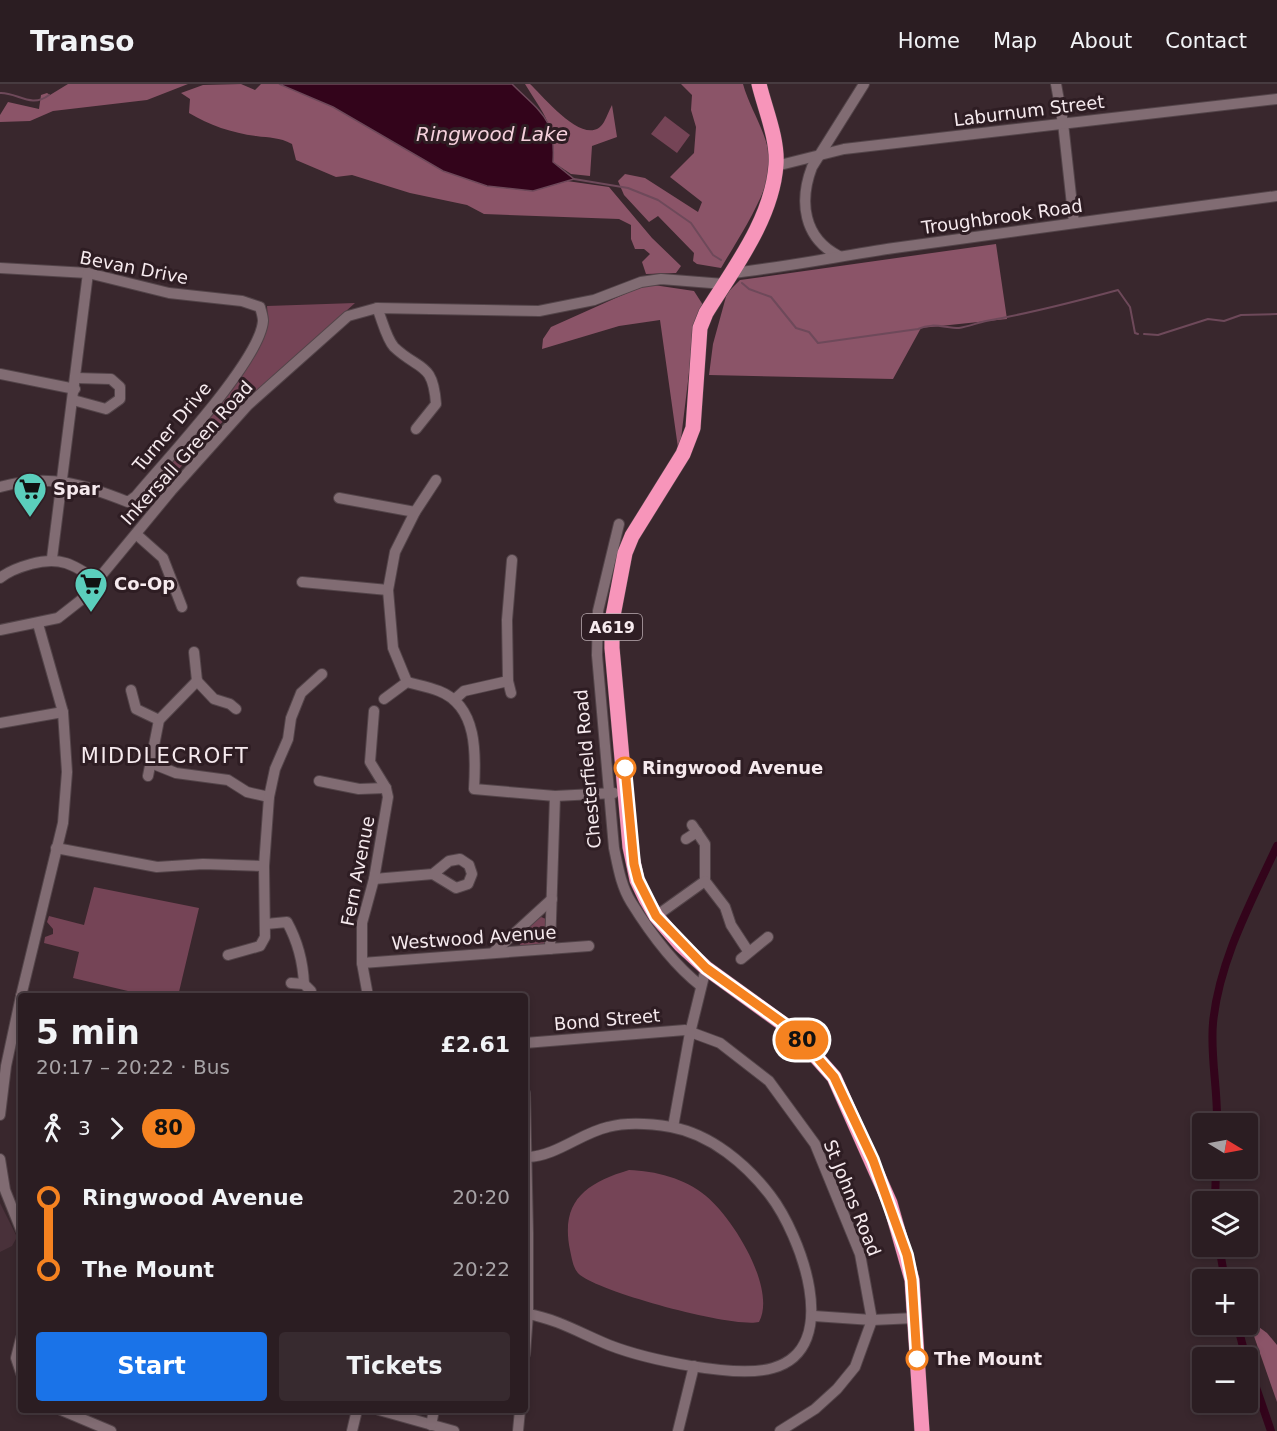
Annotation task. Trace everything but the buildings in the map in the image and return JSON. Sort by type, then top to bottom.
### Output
[{"type":"highway","name":"A619","points":[[728,279],[761,222],[776,166],[776,152],[759,84]]},
{"type":"highway","name":"Chesterfield Road","points":[[728,279],[706,313],[700,328],[693,428],[683,454],[632,536],[618,583],[612,621],[612,648],[630,847],[638,880],[656,916],[706,968],[794,1031],[834,1077],[873,1160],[904,1245],[912,1280],[922,1431]]},
{"type":"street","points":[[839,256],[818,243],[809,229],[806,214],[806,182],[821,153],[864,84]]},
{"type":"street","points":[[1056,84],[1064,123],[1074,223]]},
{"type":"street","name":"Laburnum Street","points":[[776,166],[821,153],[1277,99]]},
{"type":"street","name":"Troughbrook Road","points":[[728,279],[839,256],[1277,196]]},
{"type":"street","name":"Bevan Drive","points":[[0,268],[88,273],[169,293],[242,302],[260,307]]},
{"type":"street","points":[[52,558],[74,389],[77,345],[88,273]]},
{"type":"street","name":"Inkersall Green Road","points":[[0,630],[38,624],[58,618],[81,600],[248,405],[348,316],[377,308],[539,311],[594,300],[641,282],[661,279],[728,279]]},
{"type":"street","name":"Turner Drive","points":[[61,481],[85,485],[128,502],[135,496],[236,376],[256,341],[263,321],[260,307]]},
{"type":"street","points":[[377,308],[393,346],[422,365],[434,383],[436,404],[416,429]]},
{"type":"street","points":[[0,374],[74,389]]},
{"type":"street","points":[[1,483],[33,480],[61,481]]},
{"type":"street","points":[[407,682],[393,648],[388,590],[395,552],[415,512],[436,480]]},
{"type":"street","points":[[339,498],[415,512]]},
{"type":"street","name":"Chesterfield Road","points":[[619,524],[598,611],[597,655],[608,793],[620,877],[630,902],[686,974],[700,986]]},
{"type":"street","points":[[136,534],[163,558],[182,607]]},
{"type":"street","points":[[0,578],[18,567],[52,558],[78,568],[98,581]]},
{"type":"street","points":[[511,693],[508,681],[507,620],[512,560]]},
{"type":"street","points":[[302,582],[388,590]]},
{"type":"street","points":[[22,993],[63,823],[67,772],[63,712],[38,624]]},
{"type":"street","points":[[194,652],[197,681],[214,699],[230,704],[236,709]]},
{"type":"street","points":[[228,955],[260,946],[265,937],[264,866],[269,797],[275,769],[288,739],[291,718],[301,693],[322,674]]},
{"type":"street","points":[[148,776],[159,720],[197,681]]},
{"type":"street","points":[[454,700],[464,691],[508,681]]},
{"type":"street","points":[[407,682],[440,691],[454,700],[468,718],[476,748],[474,789],[555,796],[626,791]]},
{"type":"street","points":[[384,699],[407,682]]},
{"type":"street","points":[[131,690],[136,708],[159,720]]},
{"type":"street","points":[[319,781],[359,789],[386,788],[370,762],[374,711]]},
{"type":"street","points":[[0,723],[63,712]]},
{"type":"street","points":[[151,763],[176,773],[228,780],[247,792],[269,797]]},
{"type":"street","name":"Fern Avenue","points":[[367,993],[362,963],[362,923],[374,879],[388,797],[386,788]]},
{"type":"street","points":[[550,949],[555,796]]},
{"type":"street","points":[[686,839],[694,829],[705,844],[705,881],[725,907],[745,955],[768,937]]},
{"type":"street","points":[[56,848],[157,867],[203,864],[264,866]]},
{"type":"street","points":[[374,879],[433,874]]},
{"type":"street","points":[[656,916],[705,881]]},
{"type":"street","points":[[494,952],[552,899]]},
{"type":"street","points":[[266,924],[287,922],[296,938],[308,988],[291,983]]},
{"type":"street","name":"Westwood Avenue","points":[[362,963],[589,946]]},
{"type":"street","points":[[673,1127],[690,1032],[706,968]]},
{"type":"street","points":[[0,1115],[5,1075],[18,1018]]},
{"type":"street","name":"Bond Street","points":[[528,1043],[685,1030],[690,1032]]},
{"type":"street","name":"St Johns Road","points":[[690,1032],[720,1043],[769,1081],[815,1144],[860,1254],[872,1320]]},
{"type":"street","points":[[528,1157],[608,1126],[673,1127],[704,1139],[734,1157],[772,1197],[792,1235],[809,1285],[814,1316],[810,1332],[802,1347],[789,1361],[772,1368],[737,1370],[694,1366],[611,1346],[547,1318],[528,1314]]},
{"type":"street","points":[[0,1159],[5,1190],[18,1222]]},
{"type":"street","points":[[814,1316],[872,1320],[915,1318]]},
{"type":"street","points":[[780,1431],[815,1409],[837,1389],[855,1367],[872,1320]]},
{"type":"street","points":[[678,1431],[694,1366]]},
{"type":"street","points":[[68,1413],[111,1431]]},
{"type":"street","points":[[352,1431],[356,1413]]},
{"type":"street","points":[[389,1413],[454,1431]]},
{"type":"street","points":[[431,1425],[433,1413]]},
{"type":"street","points":[[518,1431],[520,1413]]},
{"type":"shaded area","points":[[68,84],[188,84],[147,100],[53,111],[30,121],[0,122],[0,115],[8,102],[39,109],[41,95],[47,93],[50,95]]},
{"type":"shaded area","points":[[241,84],[255,90],[261,84],[279,84],[333,107],[443,171],[487,186],[533,191],[567,181],[609,187],[652,238],[681,266],[676,273],[646,274],[642,262],[650,254],[644,249],[635,249],[631,239],[631,225],[619,219],[484,214],[467,205],[410,193],[352,175],[336,177],[296,160],[292,144],[279,139],[230,131],[189,113],[190,99],[181,93],[203,85]]},
{"type":"shaded area","points":[[525,84],[530,84],[565,118],[587,130],[596,129],[604,122],[612,105],[617,137],[592,146],[590,176],[571,174],[553,162],[552,138],[547,120]]},
{"type":"shaded area","points":[[681,84],[743,84],[769,153],[769,174],[759,202],[721,268],[697,264],[693,261],[694,253],[658,216],[649,222],[624,195],[618,181],[625,174],[645,178],[698,212],[702,202],[670,177],[694,153],[696,127],[691,110],[692,95]]},
{"type":"shaded area","points":[[665,116],[690,135],[677,153],[651,134]]},
{"type":"shaded area","points":[[996,244],[1007,319],[921,328],[893,379],[709,375],[713,344],[727,293],[740,280]]},
{"type":"shaded area","points":[[647,284],[694,291],[703,305],[693,340],[679,455],[660,320],[619,326],[542,349],[543,339],[551,327]]},
{"type":"shaded area","points":[[355,303],[217,427],[140,512],[128,510],[240,378],[268,321],[267,306]]},
{"type":"shaded area","points":[[94,887],[199,908],[179,993],[136,993],[73,978],[79,952],[44,943],[45,937],[53,934],[53,929],[47,922],[49,916],[84,925]]},
{"type":"shaded area","points":[[541,917],[546,919],[546,942],[542,946],[523,948],[517,941],[531,923]]},
{"type":"shaded area","points":[[629,1170],[659,1174],[689,1184],[717,1206],[739,1237],[757,1273],[762,1291],[763,1308],[759,1322],[723,1320],[668,1308],[614,1291],[578,1273],[572,1260],[568,1233],[573,1207],[589,1188],[600,1181]]},
{"type":"shaded area","points":[[0,1203],[17,1237],[12,1246],[0,1252]]},
{"type":"shaded area","points":[[1258,1326],[1277,1345],[1277,1402],[1258,1347],[1254,1335],[1258,1335]]},
{"type":"water","name":"Ringwood Lake","points":[[279,84],[512,84],[544,117],[552,135],[553,162],[574,179],[533,191],[487,186],[443,171],[333,107]]},
{"type":"waterway","points":[[0,93],[30,100],[42,99],[49,95]]},
{"type":"waterway","points":[[574,179],[628,188],[658,200],[691,223],[713,255],[721,260]]},
{"type":"waterway","points":[[742,283],[749,289],[771,297],[796,328],[809,332],[818,343],[929,326],[962,327],[1118,290],[1130,307],[1135,333],[1138,334]]},
{"type":"waterway","points":[[1144,334],[1158,335],[1208,319],[1224,321],[1241,315],[1277,314]]},
{"type":"waterway","points":[[1217,1113],[1212,1035],[1216,1000],[1237,932],[1277,846]]},
{"type":"waterway","points":[[1215,1191],[1216,1179]]},
{"type":"waterway","points":[[1221,1257],[1223,1269]]},
{"type":"waterway","points":[[1240,1335],[1243,1347]]},
{"type":"waterway","points":[[1258,1393],[1271,1431]]},
{"type":"bus line","name":"80","points":[[625,768],[630,847],[638,880],[656,916],[681,945],[706,968],[794,1031],[834,1077],[855,1119],[890,1203],[907,1255],[912,1280],[917,1359]]},
{"type":"place","name":"Spar","points":[[30,518]]},
{"type":"place","name":"Co-Op","points":[[91,613]]},
{"type":"place","name":"Ringwood Avenue","points":[[625,768]]},
{"type":"place","name":"The Mount","points":[[917,1359]]},
{"type":"district","name":"MIDDLECROFT","points":[[165,756]]}]
